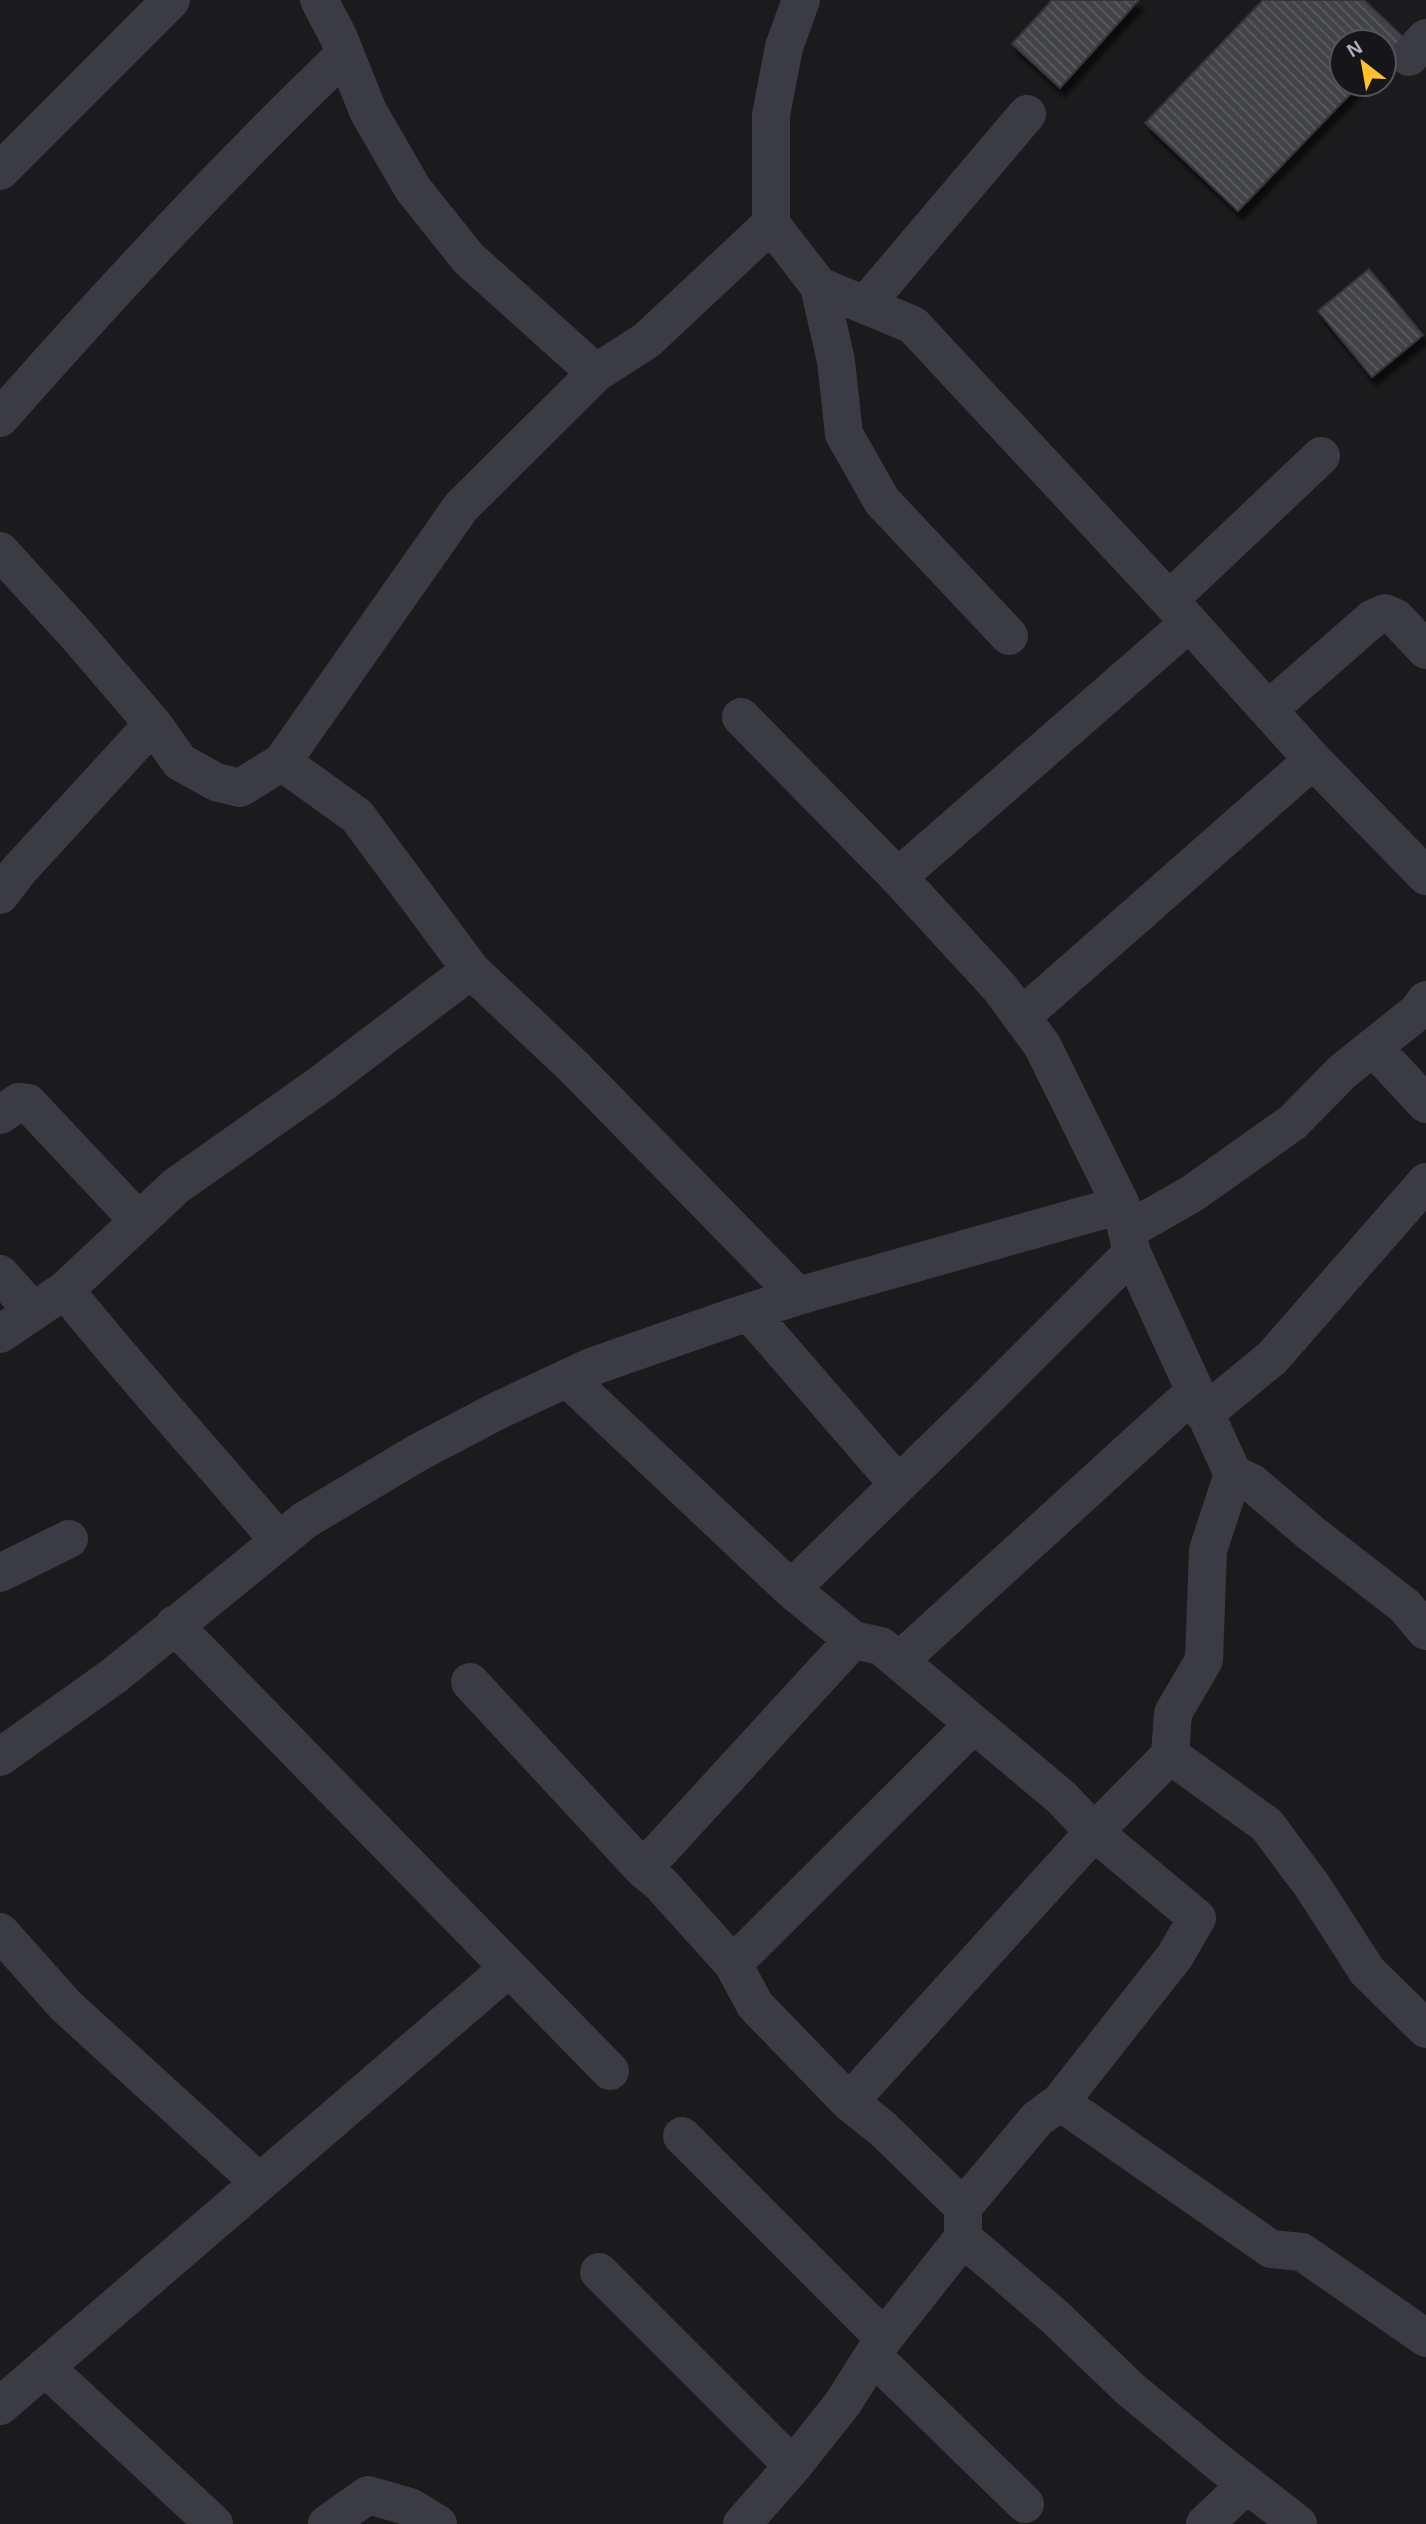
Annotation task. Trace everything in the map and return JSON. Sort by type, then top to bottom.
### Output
[{"type":"street","points":[[0,171],[171,0]]},
{"type":"street","points":[[319,0],[368,111],[413,189],[469,259],[596,373]]},
{"type":"street","points":[[800,0],[784,47],[771,115],[771,225],[819,286],[836,361],[844,434],[881,500],[1009,636]]},
{"type":"street","points":[[0,418],[273,123],[345,54]]},
{"type":"street","points":[[865,305],[1027,114]]},
{"type":"street","points":[[0,551],[153,724],[180,762],[216,782],[240,788],[282,762],[461,507],[596,373],[647,340],[771,225]]},
{"type":"street","points":[[819,286],[913,325],[1179,611],[1313,761],[1426,876]]},
{"type":"street","points":[[898,877],[1179,611],[1321,456]]},
{"type":"street","points":[[1268,710],[1372,619],[1385,613],[1396,618],[1426,650]]},
{"type":"street","points":[[741,717],[898,877],[1000,988],[1042,1045],[1127,1230],[1199,1403],[1233,1474],[1252,1483],[1312,1534],[1405,1606],[1426,1632]]},
{"type":"street","points":[[0,895],[20,869],[153,724]]},
{"type":"street","points":[[1021,1017],[1313,761]]},
{"type":"street","points":[[282,762],[357,816],[471,970],[574,1067],[798,1296]]},
{"type":"street","points":[[0,1334],[65,1290],[176,1186],[321,1084],[471,970]]},
{"type":"street","points":[[0,1756],[115,1675],[305,1520],[419,1452],[497,1411],[591,1367],[798,1296],[1127,1230],[1193,1193],[1293,1122],[1342,1072],[1417,1012],[1426,1000]]},
{"type":"street","points":[[1373,1047],[1426,1104]]},
{"type":"street","points":[[0,1115],[19,1102],[28,1103],[138,1220]]},
{"type":"street","points":[[899,1661],[1199,1403],[1272,1358],[1426,1182]]},
{"type":"street","points":[[791,1589],[982,1404],[1127,1230]]},
{"type":"street","points":[[0,1274],[33,1311]]},
{"type":"street","points":[[65,1290],[128,1369],[174,1418],[279,1541]]},
{"type":"street","points":[[748,1312],[898,1484]]},
{"type":"street","points":[[567,1378],[791,1589],[853,1640],[881,1646],[1062,1798],[1094,1832],[1197,1918],[1175,1956],[1060,2102],[1037,2119],[963,2222],[843,2403],[742,2524]]},
{"type":"street","points":[[849,2102],[1094,1832],[1170,1755],[1173,1713],[1204,1660],[1208,1550],[1233,1474]]},
{"type":"street","points":[[0,1573],[69,1539]]},
{"type":"street","points":[[174,1625],[610,2071]]},
{"type":"street","points":[[643,1868],[853,1640]]},
{"type":"street","points":[[470,1682],[733,1964],[755,2006],[849,2102],[883,2129],[963,2222],[1055,2317],[1130,2389],[1298,2524]]},
{"type":"street","points":[[733,1964],[974,1724]]},
{"type":"street","points":[[1170,1755],[1267,1825],[1313,1887],[1367,1971],[1426,2029]]},
{"type":"street","points":[[0,1932],[66,2006],[258,2182]]},
{"type":"street","points":[[0,2406],[509,1968]]},
{"type":"street","points":[[1060,2102],[1270,2249],[1302,2252],[1426,2338]]},
{"type":"street","points":[[682,2136],[1025,2504]]},
{"type":"street","points":[[599,2272],[793,2466]]},
{"type":"street","points":[[45,2367],[214,2524]]},
{"type":"street","points":[[1205,2524],[1247,2484]]},
{"type":"street","points":[[327,2524],[368,2495],[410,2507],[438,2524]]},
{"type":"building","points":[[1052,0],[1139,0],[1060,88],[1012,44]]},
{"type":"building","points":[[1263,0],[1364,0],[1393,28],[1328,28],[1328,98],[1347,98],[1238,211],[1145,123]]},
{"type":"building","points":[[1398,32],[1404,38],[1398,44]]},
{"type":"building","points":[[1369,269],[1423,335],[1372,377],[1318,311]]}]
